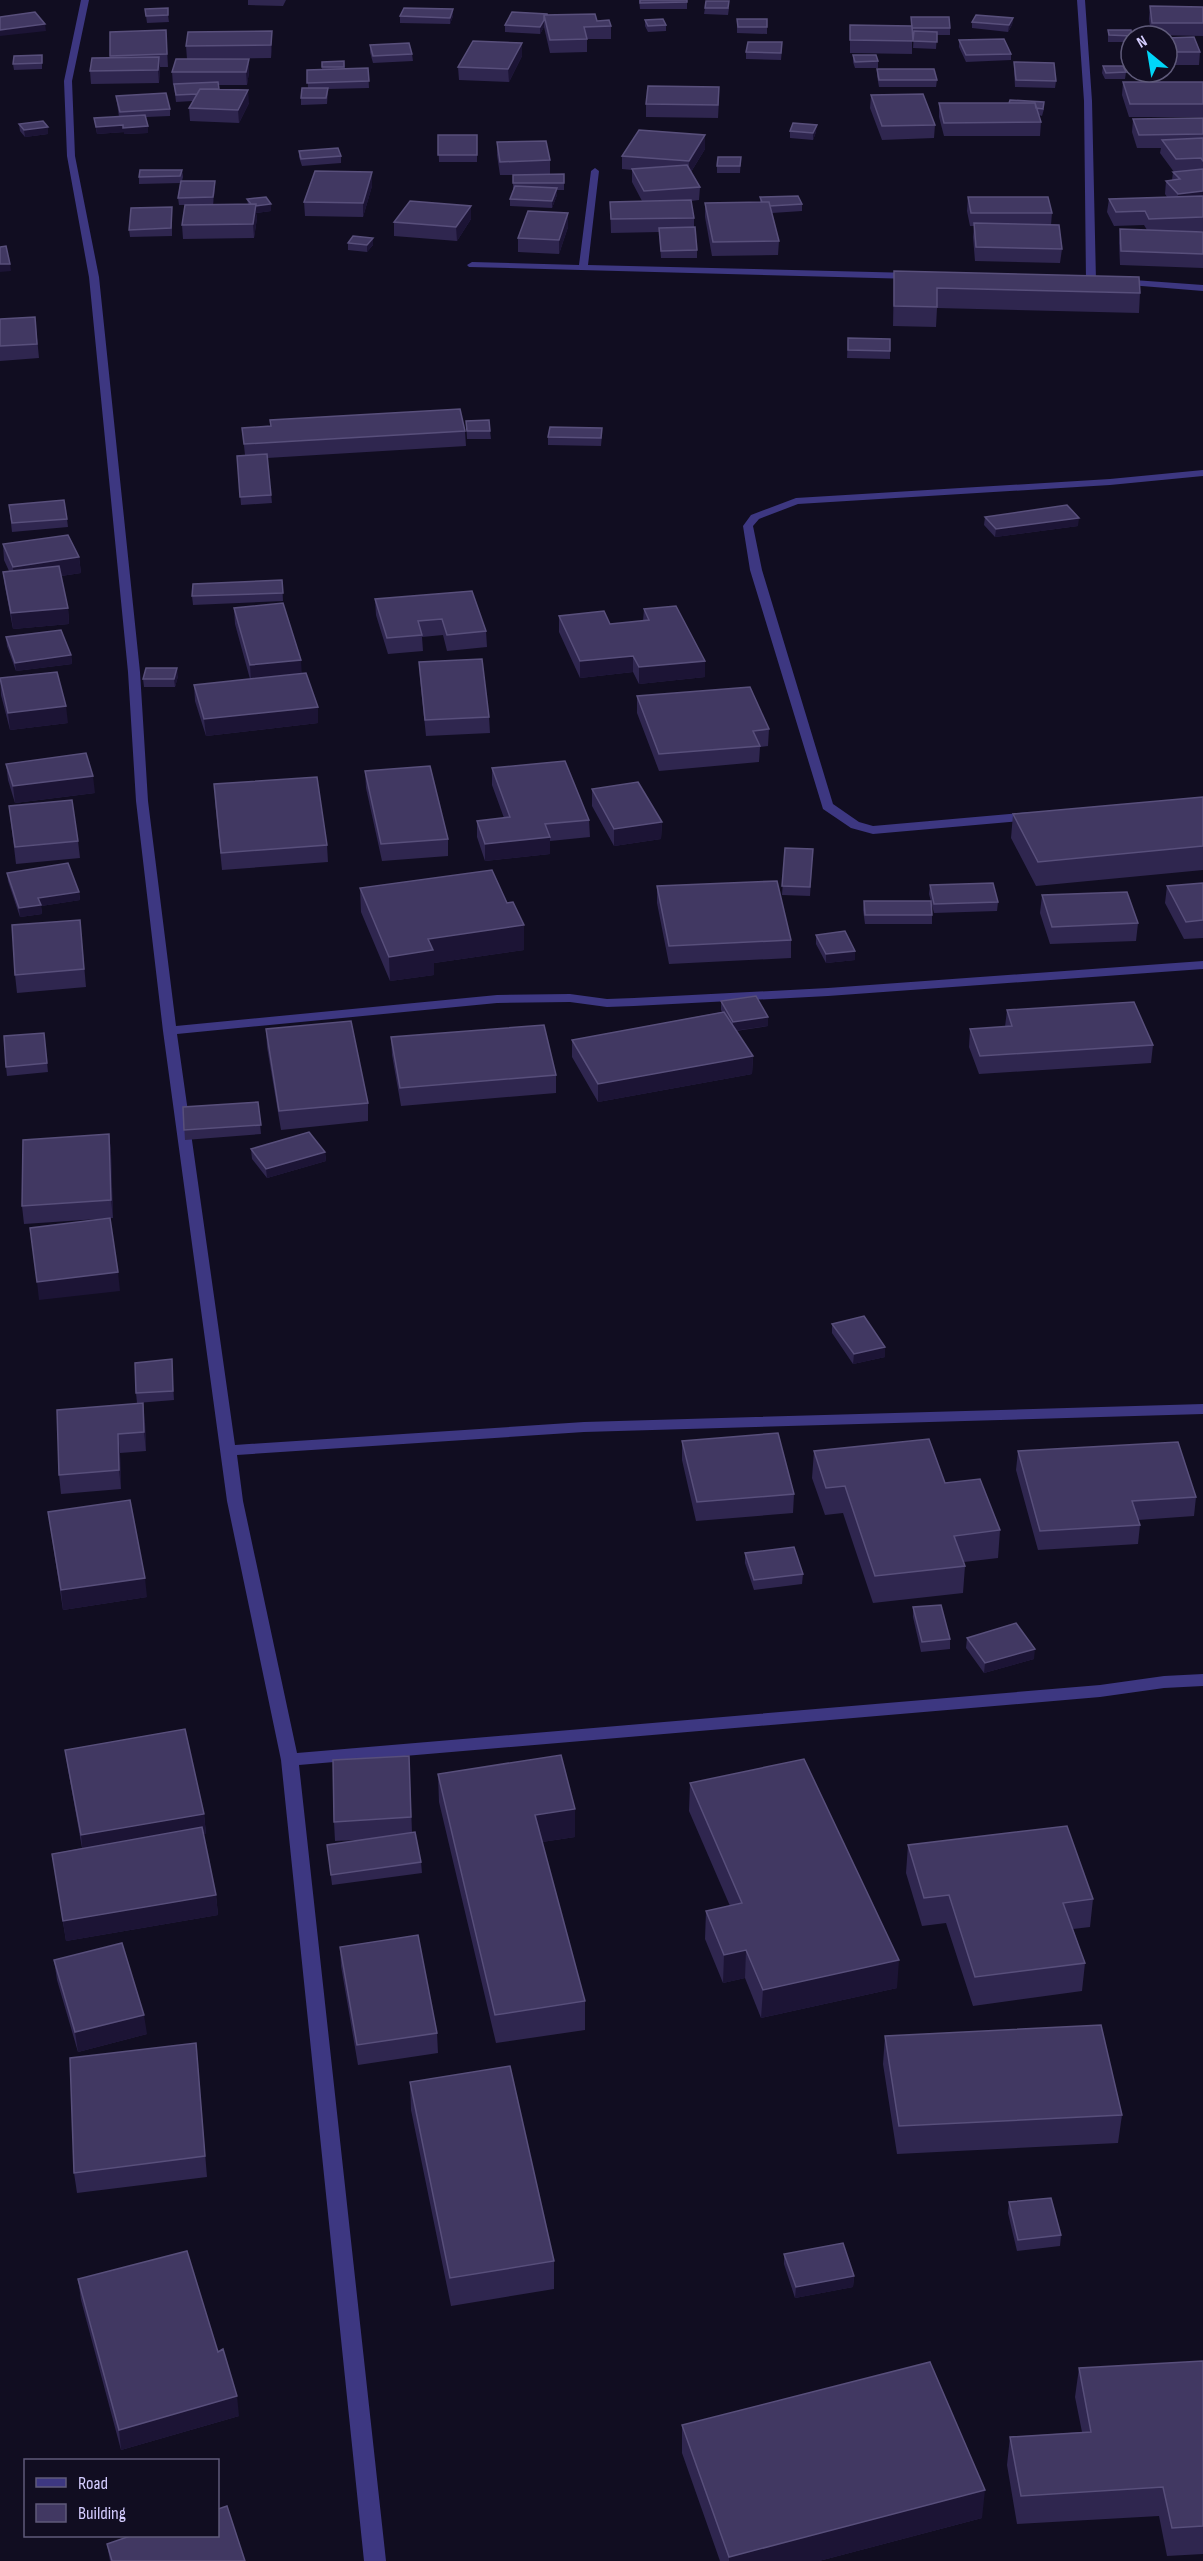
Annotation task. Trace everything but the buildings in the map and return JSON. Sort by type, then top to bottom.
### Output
[{"type":"street","points":[[85,0],[68,81],[71,156],[94,277],[134,672],[142,801],[170,1031],[235,1501],[290,1760],[375,2561]]},
{"type":"street","points":[[1081,0],[1101,282]]},
{"type":"street","points":[[583,268],[595,171]]},
{"type":"street","points":[[472,265],[926,277]]},
{"type":"street","points":[[1079,281],[1198,288],[1203,299]]},
{"type":"street","points":[[1042,815],[873,830],[855,825],[827,806],[756,570],[748,526],[756,517],[796,501],[1110,482],[1203,473]]},
{"type":"street","points":[[170,1031],[497,999],[570,998],[607,1003],[634,1002],[828,992],[1203,965]]},
{"type":"street","points":[[229,1450],[584,1427],[1203,1409]]},
{"type":"street","points":[[290,1760],[1203,1680]]}]
